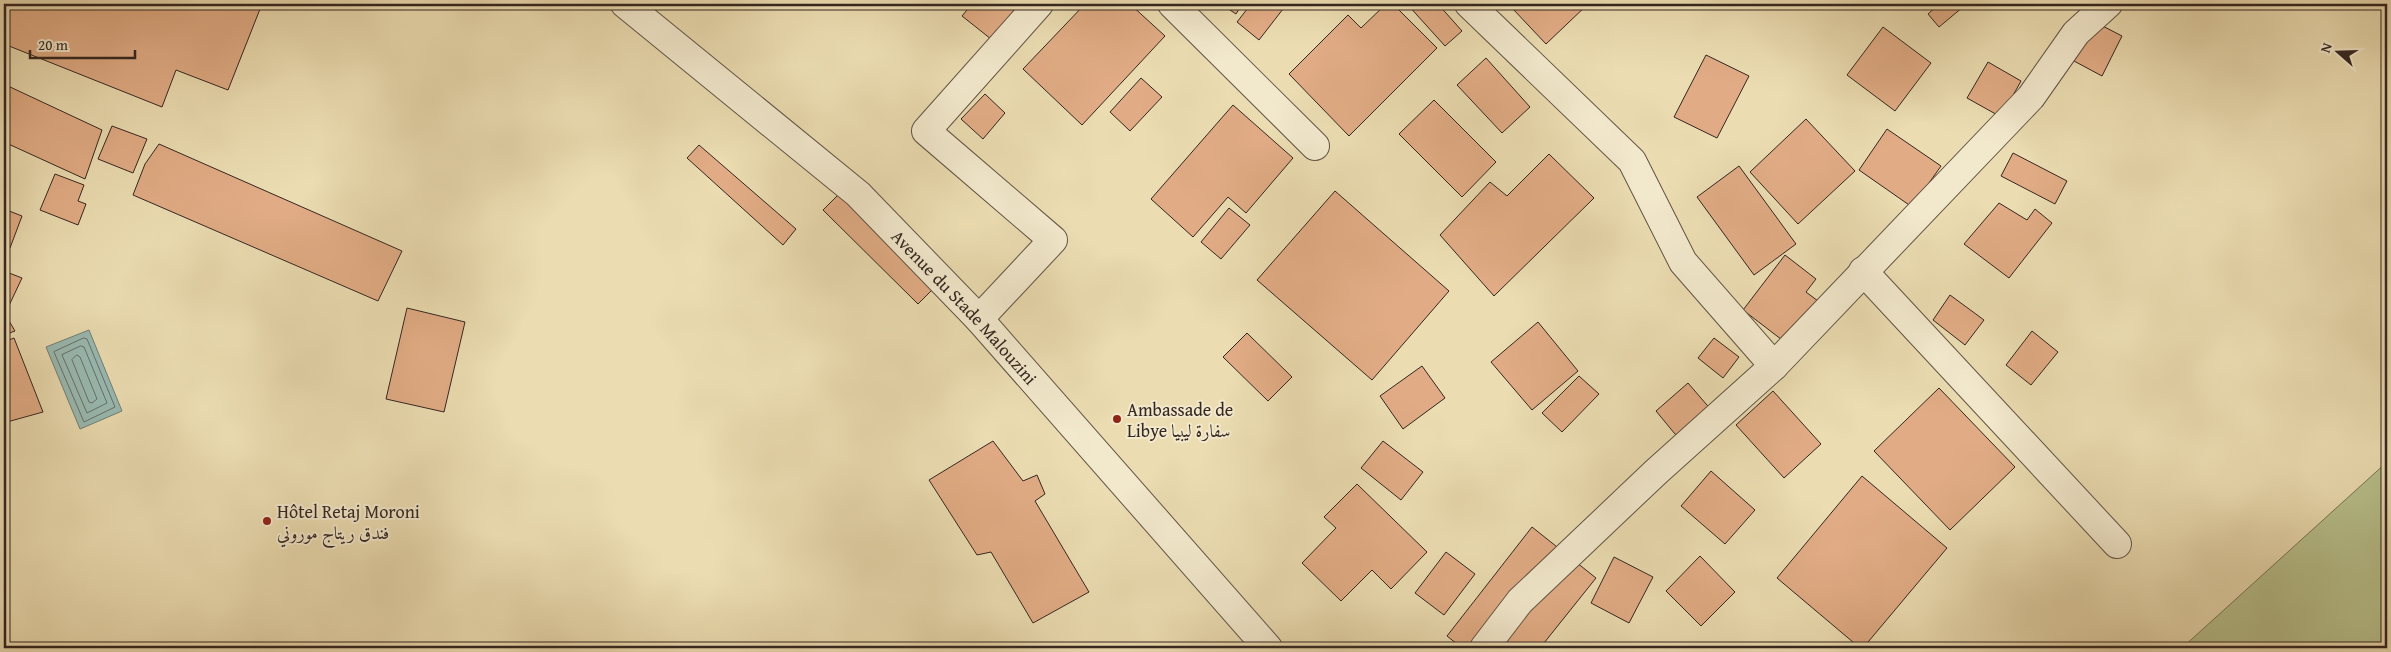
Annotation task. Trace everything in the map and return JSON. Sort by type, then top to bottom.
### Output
[{"type":"street","name":"Avenue du Stade Malouzini","points":[[625,4],[858,194],[979,319],[1268,648]]},
{"type":"street","points":[[979,319],[1053,240],[926,131],[1039,4]]},
{"type":"street","points":[[1172,4],[1315,146]]},
{"type":"street","points":[[1470,4],[1632,161],[1683,262],[1774,366]]},
{"type":"street","points":[[1484,648],[1520,601],[1656,472],[1774,366],[2031,97],[2076,32],[2108,4]]},
{"type":"street","points":[[1863,271],[2117,544]]},
{"type":"green space","points":[[2387,462],[2387,648],[2182,648]]},
{"type":"water","points":[[89,330],[122,411],[80,429],[46,347]]},
{"type":"building","points":[[4,4],[262,4],[228,90],[176,70],[162,107],[4,44]]},
{"type":"building","points":[[972,4],[1027,4],[996,43],[962,16]]},
{"type":"building","points":[[1085,4],[1130,4],[1165,36],[1082,125],[1023,69]]},
{"type":"building","points":[[1221,4],[1242,4],[1236,14]]},
{"type":"building","points":[[1251,4],[1276,4],[1283,9],[1259,40],[1237,22]]},
{"type":"building","points":[[1386,4],[1393,4],[1437,48],[1349,136],[1289,74],[1348,15],[1361,28]]},
{"type":"building","points":[[1407,4],[1438,4],[1462,31],[1445,46]]},
{"type":"building","points":[[1517,4],[1588,4],[1546,44],[1512,8]]},
{"type":"building","points":[[1939,4],[1960,4],[1963,7],[1939,27],[1928,14]]},
{"type":"building","points":[[2093,21],[2122,36],[2102,76],[2074,61]]},
{"type":"building","points":[[1883,27],[1931,63],[1895,111],[1847,75]]},
{"type":"building","points":[[1706,55],[1749,76],[1717,138],[1674,117]]},
{"type":"building","points":[[1486,58],[1530,107],[1502,133],[1457,85]]},
{"type":"building","points":[[1988,62],[2021,81],[2001,117],[1967,98]]},
{"type":"building","points":[[1141,78],[1162,97],[1130,131],[1110,112]]},
{"type":"building","points":[[8,86],[102,130],[85,179],[4,142],[4,96]]},
{"type":"building","points":[[985,94],[1005,113],[983,139],[961,119]]},
{"type":"building","points":[[1434,100],[1496,162],[1462,197],[1399,134]]},
{"type":"building","points":[[1233,105],[1293,158],[1246,213],[1228,197],[1193,237],[1151,199]]},
{"type":"building","points":[[1806,119],[1855,171],[1798,224],[1750,172]]},
{"type":"building","points":[[112,126],[147,139],[133,173],[98,159]]},
{"type":"building","points":[[1887,129],[1941,166],[1912,207],[1859,170]]},
{"type":"building","points":[[159,144],[402,251],[378,301],[133,195],[145,164]]},
{"type":"building","points":[[699,145],[796,229],[783,245],[687,158]]},
{"type":"building","points":[[2013,153],[2067,181],[2055,204],[2001,176]]},
{"type":"building","points":[[1549,154],[1594,198],[1494,296],[1440,235],[1490,182],[1507,196]]},
{"type":"building","points":[[1739,166],[1796,244],[1754,275],[1697,197]]},
{"type":"building","points":[[55,174],[84,185],[78,201],[86,204],[78,225],[40,210]]},
{"type":"building","points":[[1335,191],[1449,291],[1372,380],[1257,280]]},
{"type":"building","points":[[840,193],[935,287],[918,304],[823,210]]},
{"type":"building","points":[[1999,203],[2027,220],[2035,209],[2052,223],[2009,278],[1964,244]]},
{"type":"building","points":[[1229,208],[1250,225],[1221,259],[1201,242]]},
{"type":"building","points":[[4,209],[22,216],[10,248],[4,245]]},
{"type":"building","points":[[1785,255],[1816,279],[1806,292],[1822,304],[1790,346],[1743,310]]},
{"type":"building","points":[[4,271],[22,278],[5,314],[15,331],[4,335]]},
{"type":"building","points":[[1950,295],[1984,320],[1965,345],[1933,320]]},
{"type":"building","points":[[407,308],[465,322],[444,412],[386,399]]},
{"type":"building","points":[[1538,322],[1578,371],[1532,410],[1491,362]]},
{"type":"building","points":[[2032,331],[2058,352],[2031,385],[2006,365]]},
{"type":"building","points":[[1247,333],[1292,377],[1268,401],[1223,357]]},
{"type":"building","points":[[14,338],[43,412],[7,422],[4,413],[4,342]]},
{"type":"building","points":[[1714,338],[1739,357],[1723,378],[1698,358]]},
{"type":"building","points":[[1422,366],[1445,398],[1403,429],[1380,396]]},
{"type":"building","points":[[1579,376],[1599,394],[1562,432],[1542,413]]},
{"type":"building","points":[[1688,383],[1713,412],[1680,440],[1656,411]]},
{"type":"building","points":[[1939,388],[2015,467],[1950,530],[1874,451]]},
{"type":"building","points":[[1773,391],[1821,444],[1784,478],[1736,425]]},
{"type":"building","points":[[993,441],[1023,481],[1037,475],[1045,494],[1035,501],[1089,592],[1033,623],[991,552],[977,555],[929,480]]},
{"type":"building","points":[[1383,441],[1423,472],[1401,500],[1361,468]]},
{"type":"building","points":[[1711,471],[1755,510],[1725,544],[1681,506]]},
{"type":"building","points":[[1862,476],[1947,548],[1863,648],[1860,648],[1777,578]]},
{"type":"building","points":[[1357,484],[1427,552],[1391,589],[1372,570],[1341,601],[1302,563],[1336,528],[1324,517]]},
{"type":"building","points":[[1532,527],[1596,578],[1540,648],[1462,648],[1447,636]]},
{"type":"building","points":[[1446,552],[1475,574],[1444,615],[1415,593]]},
{"type":"building","points":[[1700,556],[1735,592],[1701,626],[1666,591]]},
{"type":"building","points":[[1614,557],[1653,577],[1629,623],[1591,603]]},
{"type":"place","name":"Ambassade de Libye سفارة ليبيا","points":[[1117,419]]},
{"type":"place","name":"Hôtel Retaj Moroni فندق ريتاج موروني","points":[[267,521]]}]
